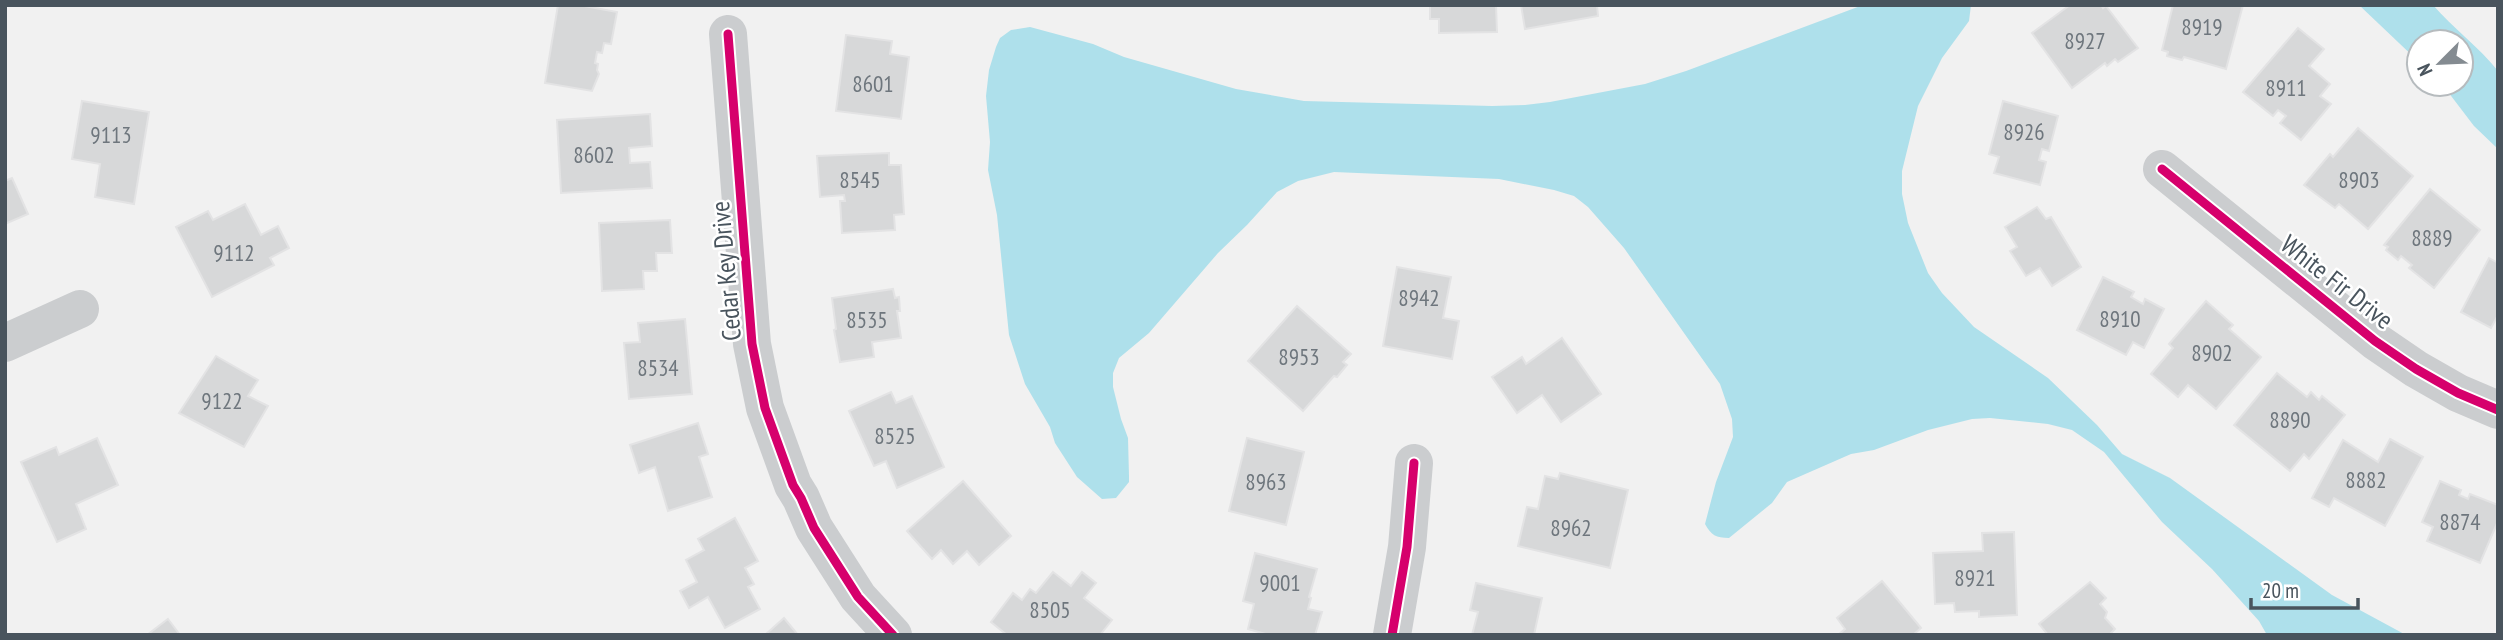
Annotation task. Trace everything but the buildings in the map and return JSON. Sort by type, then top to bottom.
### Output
[{"type":"street","name":"Cedar Key Drive","points":[[729,34],[752,344],[765,408],[793,485],[814,528],[858,597],[893,635]]},
{"type":"street","name":"White Fir Drive","points":[[2162,169],[2375,341],[2416,369],[2459,393],[2498,410]]},
{"type":"street","points":[[5,343],[80,309]]},
{"type":"street","points":[[1392,635],[1408,547],[1414,463]]},
{"type":"water","points":[[1863,5],[1971,5],[1969,21],[1942,58],[1918,106],[1902,171],[1902,194],[1908,223],[1928,273],[1942,293],[1974,327],[2048,378],[2097,425],[2122,454],[2170,478],[2332,595],[2406,635],[2267,635],[2259,621],[2212,569],[2162,522],[2104,452],[2072,430],[2048,424],[1990,418],[1972,419],[1928,430],[1874,450],[1851,454],[1787,482],[1772,503],[1729,538],[1714,535],[1705,524],[1716,482],[1733,437],[1732,419],[1720,384],[1624,248],[1588,207],[1574,196],[1499,179],[1334,172],[1298,181],[1277,192],[1218,253],[1149,333],[1119,358],[1113,373],[1113,387],[1128,438],[1129,482],[1116,498],[1102,499],[1077,477],[1055,443],[1050,427],[1025,384],[1009,335],[997,215],[988,170],[990,142],[986,96],[989,70],[1000,38],[1011,30],[1030,27],[1236,89],[1304,101],[1492,106],[1550,102],[1645,84]]},
{"type":"water","points":[[2359,5],[2433,5],[2455,28],[2405,28],[2405,49]]},
{"type":"water","points":[[2475,46],[2498,71],[2498,149],[2474,126],[2453,98],[2475,98]]},
{"type":"cycle path","points":[[728,34],[752,344],[765,408],[793,485],[814,528],[858,597],[893,635]]},
{"type":"cycle path","points":[[2162,169],[2375,341],[2458,393],[2498,410]]},
{"type":"cycle path","points":[[1392,635],[1407,547],[1414,463]]}]
